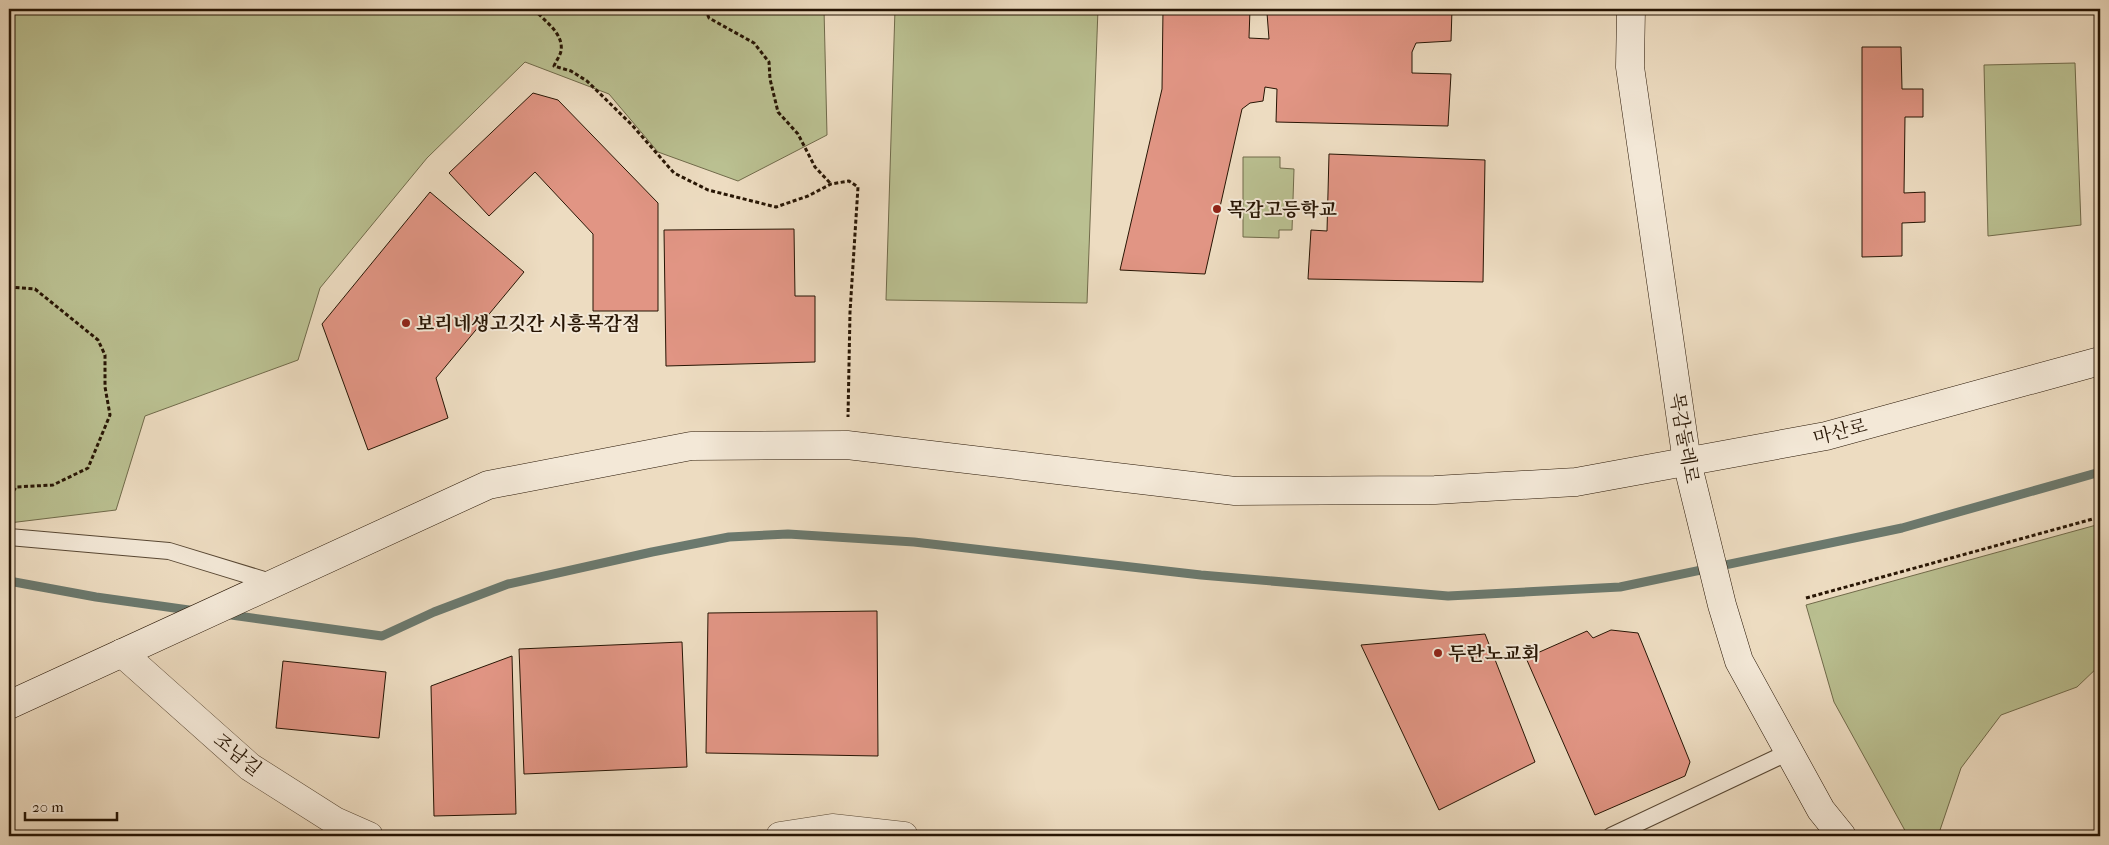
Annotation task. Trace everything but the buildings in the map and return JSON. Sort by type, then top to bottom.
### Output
[{"type":"street","name":"목감둘레로","points":[[1631,9],[1630,68],[1687,462],[1722,605],[1739,660],[1821,810],[1842,836]]},
{"type":"street","name":"마산로","points":[[17,702],[488,485],[692,446],[847,445],[1235,491],[1435,490],[1576,482],[1826,436],[2100,361]]},
{"type":"street","name":"조남길","points":[[122,653],[250,767],[335,821],[369,836]]},
{"type":"street","points":[[780,836],[832,828],[904,836]]},
{"type":"lane","points":[[9,537],[169,551],[274,583]]},
{"type":"lane","points":[[1611,836],[1789,752]]},
{"type":"path","points":[[534,9],[557,32],[561,51],[554,66],[571,71],[587,81],[632,126],[674,173],[708,190],[776,207],[808,196],[831,184],[849,181],[858,186],[850,312],[847,445]]},
{"type":"path","points":[[705,9],[709,18],[754,43],[769,62],[770,79],[778,112],[798,134],[816,168],[831,184]]},
{"type":"path","points":[[9,287],[35,290],[98,340],[105,355],[105,387],[110,415],[88,468],[53,484],[16,486],[9,498]]},
{"type":"path","points":[[1806,598],[2100,517]]},
{"type":"green space","points":[[9,9],[824,9],[827,135],[738,181],[658,152],[609,94],[525,62],[427,158],[320,288],[298,360],[145,416],[116,510],[9,523]]},
{"type":"green space","points":[[895,9],[1098,9],[1087,303],[886,300]]},
{"type":"green space","points":[[2075,63],[2081,225],[1988,236],[1984,65]]},
{"type":"green space","points":[[1243,157],[1280,157],[1280,168],[1294,169],[1292,230],[1279,230],[1279,238],[1243,237]]},
{"type":"green space","points":[[2100,524],[2100,665],[2077,687],[2001,715],[1961,768],[1938,836],[1908,836],[1834,702],[1806,605]]},
{"type":"waterway","points":[[224,614],[382,636],[434,612],[508,584],[729,537],[788,534],[914,542],[1201,575],[1448,596],[1620,587],[1902,528],[2100,472]]},
{"type":"waterway","points":[[9,581],[96,597],[196,611]]},
{"type":"place","name":"목감고등학교","points":[[1217,209]]},
{"type":"place","name":"보리네생고깃간 시흥목감점","points":[[406,323]]},
{"type":"place","name":"두란노교회","points":[[1438,653]]}]
